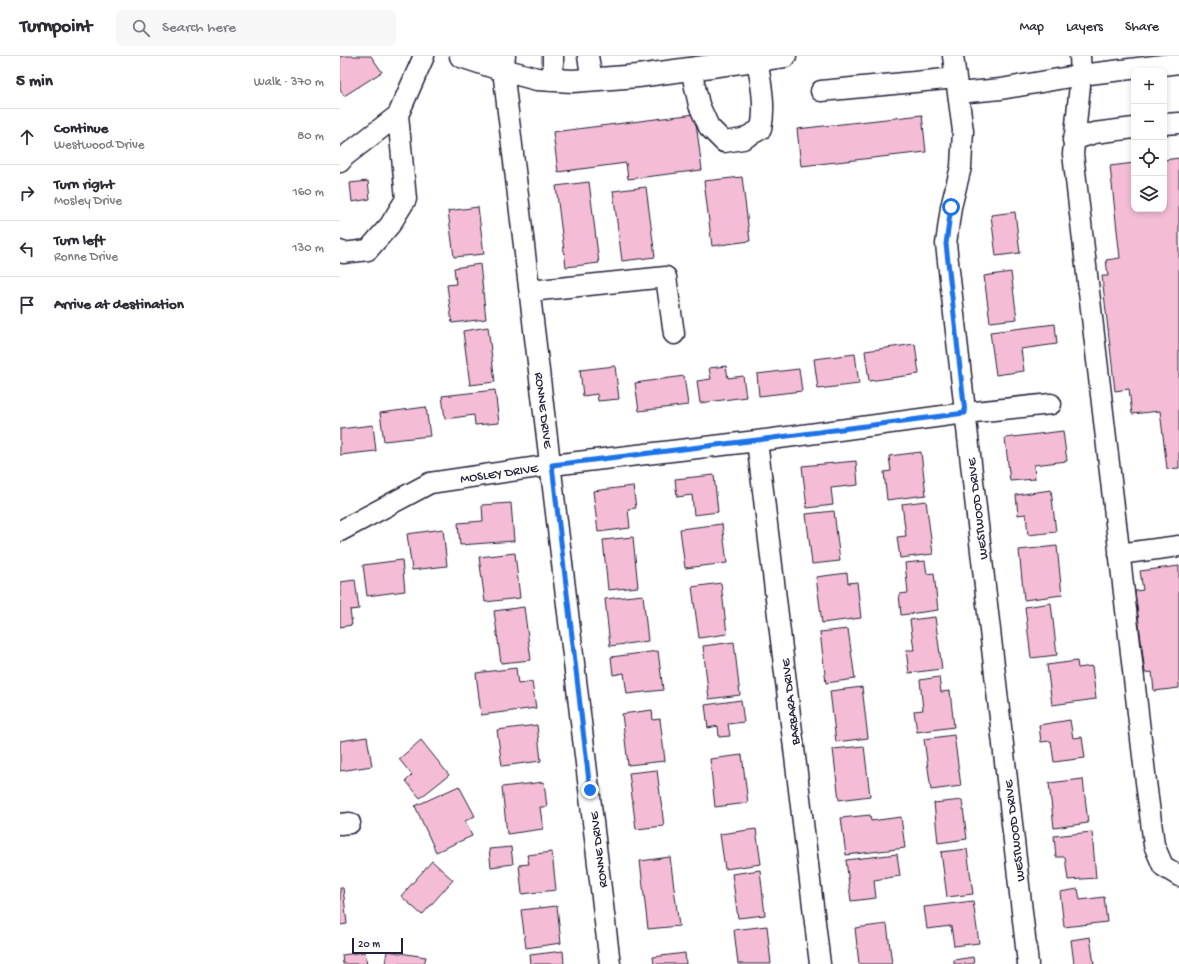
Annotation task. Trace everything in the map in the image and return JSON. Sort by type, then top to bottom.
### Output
[{"type":"main road","points":[[461,56],[504,63],[537,79],[573,81],[691,69],[714,61],[785,56]]},
{"type":"street","points":[[340,162],[345,156],[398,115],[424,56]]},
{"type":"street","points":[[553,56],[553,80]]},
{"type":"street","points":[[588,56],[592,80]]},
{"type":"street","name":"WESTWOOD DRIVE","points":[[953,56],[963,131],[961,167],[951,207],[946,244],[1028,964]]},
{"type":"street","points":[[691,69],[699,105],[709,127],[724,142],[743,139],[761,129],[764,116],[763,90],[753,59]]},
{"type":"street","name":"RONNE DRIVE","points":[[504,63],[610,964]]},
{"type":"street","points":[[821,91],[957,85],[1001,89],[1081,65],[1179,64]]},
{"type":"street","points":[[1081,65],[1073,140],[1073,161],[1154,846],[1163,866],[1179,876]]},
{"type":"street","points":[[340,251],[343,253],[368,250],[390,225],[406,199],[398,115]]},
{"type":"street","points":[[1167,124],[1179,123]]},
{"type":"street","points":[[1073,140],[1094,133],[1131,128]]},
{"type":"street","points":[[530,291],[666,277],[674,334]]},
{"type":"street","name":"MOSLEY DRIVE","points":[[340,531],[430,483],[552,465],[965,413],[1051,404]]},
{"type":"street","name":"BARBARA DRIVE","points":[[757,440],[820,964]]},
{"type":"street","points":[[1119,554],[1179,546]]},
{"type":"building","points":[[340,56],[371,56],[382,72],[344,96],[340,89]]},
{"type":"building","points":[[695,114],[702,170],[628,179],[626,163],[558,172],[553,132]]},
{"type":"building","points":[[922,115],[926,152],[801,166],[797,129]]},
{"type":"building","points":[[1179,158],[1179,468],[1167,469],[1160,411],[1132,414],[1129,389],[1115,391],[1102,276],[1108,276],[1106,260],[1120,258],[1110,166],[1131,163],[1131,212],[1167,212],[1167,160]]},
{"type":"building","points":[[742,177],[750,241],[712,246],[704,181]]},
{"type":"building","points":[[368,181],[370,199],[352,202],[350,183]]},
{"type":"building","points":[[589,182],[599,263],[566,267],[556,186]]},
{"type":"building","points":[[646,187],[655,257],[622,261],[613,191]]},
{"type":"building","points":[[478,207],[484,254],[454,257],[448,211]]},
{"type":"building","points":[[1015,212],[1020,253],[996,256],[991,215]]},
{"type":"building","points":[[480,264],[486,319],[452,323],[447,285],[456,284],[454,268]]},
{"type":"building","points":[[1011,272],[1017,319],[990,322],[984,276]]},
{"type":"building","points":[[1055,324],[1057,344],[1021,349],[1024,371],[996,375],[990,332]]},
{"type":"building","points":[[488,327],[495,382],[470,385],[463,331]]},
{"type":"building","points":[[915,344],[919,374],[869,381],[865,351]]},
{"type":"building","points":[[855,354],[859,384],[818,389],[814,359]]},
{"type":"building","points":[[615,366],[619,399],[598,401],[597,394],[583,396],[580,370]]},
{"type":"building","points":[[726,366],[728,378],[743,376],[746,397],[700,403],[697,381],[711,379],[709,368]]},
{"type":"building","points":[[799,369],[802,391],[759,396],[757,374]]},
{"type":"building","points":[[684,376],[688,405],[639,411],[635,383]]},
{"type":"building","points":[[495,390],[499,423],[475,425],[474,415],[445,419],[442,396]]},
{"type":"building","points":[[426,407],[430,436],[384,441],[380,413]]},
{"type":"building","points":[[373,425],[376,451],[340,455],[340,429]]},
{"type":"building","points":[[1063,431],[1067,461],[1034,465],[1035,479],[1010,481],[1005,438]]},
{"type":"building","points":[[921,452],[926,495],[887,500],[884,472],[891,471],[889,456]]},
{"type":"building","points":[[856,461],[858,485],[831,488],[833,505],[807,508],[802,466]]},
{"type":"building","points":[[714,475],[718,512],[694,515],[692,495],[677,497],[675,479]]},
{"type":"building","points":[[633,486],[636,508],[628,509],[630,528],[598,532],[593,491]]},
{"type":"building","points":[[1051,490],[1056,532],[1028,535],[1026,514],[1018,515],[1016,495]]},
{"type":"building","points":[[926,501],[933,554],[900,558],[897,537],[906,536],[902,504]]},
{"type":"building","points":[[511,503],[514,541],[460,545],[458,523],[483,521],[482,505]]},
{"type":"building","points":[[834,511],[840,561],[812,564],[806,514]]},
{"type":"building","points":[[722,524],[727,563],[685,568],[680,529]]},
{"type":"building","points":[[443,529],[447,566],[412,570],[407,534]]},
{"type":"building","points":[[633,537],[638,587],[608,590],[603,540]]},
{"type":"building","points":[[1057,546],[1062,595],[1024,600],[1019,550]]},
{"type":"building","points":[[515,553],[520,598],[485,602],[479,557]]},
{"type":"building","points":[[402,560],[405,591],[367,596],[363,565]]},
{"type":"building","points":[[925,561],[927,574],[934,573],[938,610],[901,615],[899,594],[908,593],[905,563]]},
{"type":"building","points":[[1179,566],[1179,688],[1154,691],[1152,672],[1145,673],[1135,591],[1143,590],[1140,571]]},
{"type":"building","points":[[847,573],[848,583],[857,582],[861,618],[822,623],[816,577]]},
{"type":"building","points":[[355,580],[359,609],[350,610],[352,625],[340,627],[340,582]]},
{"type":"building","points":[[721,583],[727,634],[699,638],[692,587]]},
{"type":"building","points":[[643,595],[648,641],[610,646],[605,599]]},
{"type":"building","points":[[1051,603],[1057,655],[1031,658],[1025,607]]},
{"type":"building","points":[[524,607],[531,660],[501,663],[494,611]]},
{"type":"building","points":[[935,617],[942,669],[909,673],[906,650],[914,650],[910,620]]},
{"type":"building","points":[[848,629],[855,679],[826,683],[820,632]]},
{"type":"building","points":[[734,642],[740,695],[709,699],[703,646]]},
{"type":"building","points":[[658,651],[663,690],[627,694],[624,673],[613,675],[611,657]]},
{"type":"building","points":[[1077,661],[1078,668],[1092,666],[1096,699],[1052,705],[1047,665]]},
{"type":"building","points":[[516,668],[518,684],[532,682],[536,708],[481,715],[476,673]]},
{"type":"building","points":[[939,677],[941,692],[950,691],[954,727],[917,732],[914,711],[923,710],[920,680]]},
{"type":"building","points":[[862,687],[868,738],[836,742],[830,691]]},
{"type":"building","points":[[741,700],[744,722],[728,724],[730,736],[719,737],[718,726],[708,728],[705,705]]},
{"type":"building","points":[[652,710],[653,720],[660,719],[665,761],[628,765],[622,714]]},
{"type":"building","points":[[1070,720],[1073,738],[1082,737],[1085,758],[1054,762],[1051,741],[1041,742],[1039,725]]},
{"type":"building","points":[[537,725],[541,761],[502,766],[497,730]]},
{"type":"building","points":[[954,735],[961,786],[931,790],[924,739]]},
{"type":"building","points":[[367,737],[372,766],[340,771],[340,741]]},
{"type":"building","points":[[421,740],[449,775],[420,798],[406,781],[412,775],[399,759]]},
{"type":"building","points":[[864,746],[870,796],[839,800],[833,749]]},
{"type":"building","points":[[742,755],[748,803],[715,807],[710,759]]},
{"type":"building","points":[[657,770],[664,826],[636,829],[629,773]]},
{"type":"building","points":[[1083,779],[1088,823],[1054,828],[1049,783]]},
{"type":"building","points":[[544,782],[547,807],[540,807],[543,829],[507,834],[502,787]]},
{"type":"building","points":[[459,786],[475,816],[465,821],[472,836],[436,852],[415,806]]},
{"type":"building","points":[[962,800],[967,839],[938,843],[934,803]]},
{"type":"building","points":[[870,815],[871,821],[901,817],[905,848],[846,855],[841,818]]},
{"type":"building","points":[[756,829],[761,864],[725,869],[720,834]]},
{"type":"building","points":[[1092,832],[1096,878],[1068,880],[1065,857],[1056,857],[1054,836]]},
{"type":"building","points":[[511,847],[513,864],[491,867],[489,849]]},
{"type":"building","points":[[967,849],[973,894],[947,897],[941,852]]},
{"type":"building","points":[[552,852],[556,890],[522,894],[519,865],[529,864],[527,855]]},
{"type":"building","points":[[897,854],[900,876],[874,880],[876,898],[851,901],[846,860]]},
{"type":"building","points":[[670,857],[679,926],[648,929],[640,861]]},
{"type":"building","points":[[432,861],[453,880],[422,915],[401,896]]},
{"type":"building","points":[[760,870],[765,915],[738,918],[732,874]]},
{"type":"building","points":[[340,888],[343,888],[347,924],[340,925]]},
{"type":"building","points":[[1078,889],[1080,900],[1104,897],[1107,922],[1064,927],[1060,892]]},
{"type":"building","points":[[973,901],[979,943],[954,946],[951,926],[927,929],[924,907]]},
{"type":"building","points":[[557,906],[561,943],[526,948],[521,910]]},
{"type":"building","points":[[887,924],[892,964],[859,964],[855,928]]},
{"type":"building","points":[[767,926],[771,964],[738,964],[734,930]]},
{"type":"building","points":[[1090,937],[1094,964],[1074,964],[1071,940]]},
{"type":"building","points":[[387,951],[426,957],[424,964],[385,964]]},
{"type":"building","points":[[563,951],[564,964],[531,964],[530,955]]},
{"type":"building","points":[[365,952],[367,964],[343,964],[342,955]]},
{"type":"building","points":[[685,953],[686,964],[654,964],[653,957]]},
{"type":"building","points":[[973,957],[974,964],[954,964],[954,960]]},
{"type":"route","points":[[590,790],[552,465],[965,413],[946,244],[951,207]]}]
